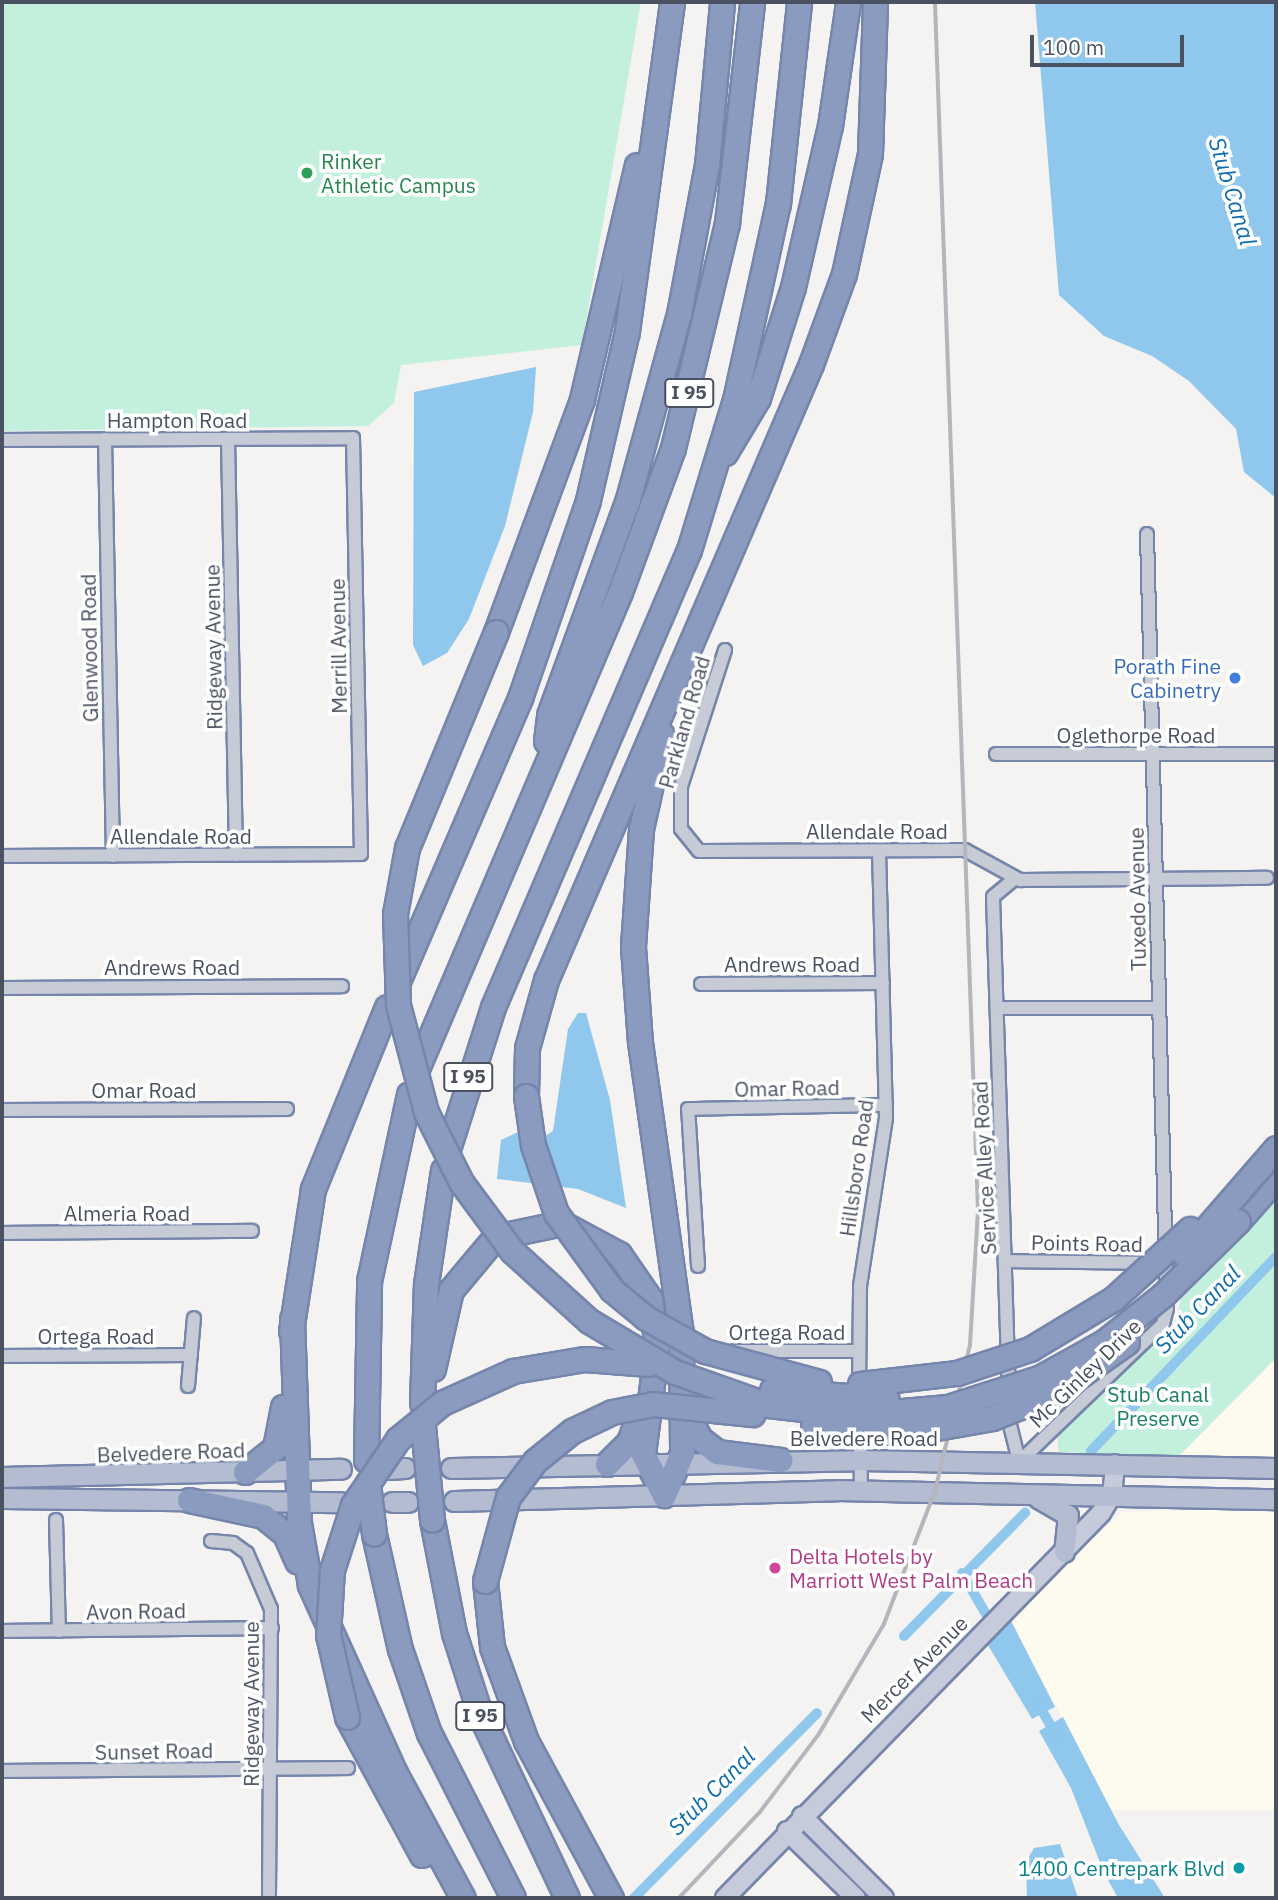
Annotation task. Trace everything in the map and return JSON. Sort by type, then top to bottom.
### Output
[{"type":"highway","points":[[399,979],[520,698],[585,510],[627,331],[672,2]]},
{"type":"highway","points":[[544,763],[549,715],[628,499],[679,314],[707,165],[722,2]]},
{"type":"highway","name":"I 95","points":[[416,1071],[544,763],[635,555],[694,374],[733,185],[752,2]]},
{"type":"highway","name":"I 95","points":[[567,1898],[512,1794],[477,1705],[432,1520],[424,1414],[426,1284],[446,1159],[493,1007],[653,637],[713,470],[767,264],[790,118],[799,2]]},
{"type":"highway","points":[[875,2],[873,132],[850,253],[816,352],[546,980],[527,1048],[526,1096],[537,1162],[556,1213],[587,1263],[628,1305],[675,1336],[728,1360],[842,1383],[957,1373],[1052,1338],[1136,1279],[1276,1148]]},
{"type":"highway","points":[[713,470],[748,422],[793,287],[848,9]]},
{"type":"highway","points":[[667,39],[586,387],[496,632],[407,848],[395,914],[396,993],[419,1093],[449,1160],[504,1242],[579,1313],[651,1360],[742,1399],[833,1414],[926,1410],[990,1396],[1081,1356],[1144,1312],[1238,1222]]},
{"type":"highway","points":[[664,1495],[679,1463],[684,1406],[677,1287],[637,1017],[633,921],[649,784],[695,636]]},
{"type":"highway","points":[[245,1472],[269,1455],[280,1435],[292,1319],[318,1171],[387,1007]]},
{"type":"highway","name":"I 95","points":[[409,1094],[373,1251],[363,1421],[374,1534],[400,1649],[429,1733],[513,1898]]},
{"type":"highway","points":[[448,1898],[346,1717],[327,1619],[339,1538],[373,1471],[411,1426],[442,1403],[513,1371],[585,1359],[643,1363],[842,1399],[925,1395],[983,1383],[1053,1355],[1118,1314],[1192,1246],[1276,1148]]},
{"type":"highway","points":[[610,1896],[565,1822],[518,1721],[492,1647],[485,1581],[508,1497],[541,1455],[584,1424],[625,1408],[668,1403],[867,1433],[931,1431],[992,1419],[1057,1392],[1098,1365],[1164,1306],[1276,1178]]},
{"type":"highway","points":[[424,1414],[451,1290],[498,1238],[561,1226],[604,1242],[638,1276],[654,1314],[657,1346],[645,1463],[664,1495]]},
{"type":"highway","points":[[292,1319],[296,1470],[310,1586]]},
{"type":"highway","points":[[607,1464],[634,1432],[657,1346]]},
{"type":"highway","points":[[684,1406],[712,1450],[780,1460]]},
{"type":"highway","points":[[189,1500],[269,1520],[285,1534],[395,1773],[463,1898]]},
{"type":"main road","name":"Belvedere Road","points":[[451,1468],[780,1460],[1276,1468]]},
{"type":"main road","name":"Belvedere Road","points":[[2,1477],[341,1469]]},
{"type":"main road","points":[[454,1501],[861,1490],[1276,1499]]},
{"type":"main road","points":[[1024,1493],[1066,1512],[1064,1552]]},
{"type":"main road","points":[[2,1498],[341,1502]]},
{"type":"street","name":"Hampton Road","points":[[2,440],[353,438]]},
{"type":"street","name":"Merrill Avenue","points":[[353,438],[361,854]]},
{"type":"street","name":"Glenwood Road","points":[[104,439],[113,856]]},
{"type":"street","name":"Ridgeway Avenue","points":[[228,439],[236,855]]},
{"type":"street","name":"Tuxedo Avenue","points":[[1147,534],[1166,1263]]},
{"type":"street","name":"Parkland Road","points":[[689,845],[681,829],[681,786],[725,650]]},
{"type":"street","name":"Oglethorpe Road","points":[[996,754],[1276,754]]},
{"type":"street","name":"Allendale Road","points":[[689,845],[699,851],[971,850],[1013,880]]},
{"type":"street","name":"Hillsboro Road","points":[[861,1490],[858,1351],[862,1265],[886,1105],[879,851]]},
{"type":"street","name":"Allendale Road","points":[[2,856],[361,854]]},
{"type":"street","points":[[1013,880],[1156,881],[1267,878]]},
{"type":"street","name":"Service Alley Road","points":[[1013,880],[993,897],[1007,1261],[1010,1425],[1019,1462]]},
{"type":"street","name":"Andrews Road","points":[[701,984],[883,983]]},
{"type":"street","name":"Andrews Road","points":[[2,988],[342,986]]},
{"type":"street","points":[[997,1008],[1159,1009]]},
{"type":"street","name":"Omar Road","points":[[698,1266],[688,1109],[886,1105]]},
{"type":"street","name":"Omar Road","points":[[2,1110],[287,1109]]},
{"type":"street","name":"Almeria Road","points":[[2,1233],[252,1231]]},
{"type":"street","name":"Points Road","points":[[1007,1261],[1166,1263]]},
{"type":"street","name":"Mc Ginley Drive","points":[[1019,1462],[1163,1324],[1166,1263]]},
{"type":"street","points":[[188,1386],[194,1318]]},
{"type":"street","name":"Ortega Road","points":[[716,1352],[858,1351]]},
{"type":"street","name":"Ortega Road","points":[[2,1356],[191,1354]]},
{"type":"street","points":[[1112,1495],[1115,1464]]},
{"type":"street","name":"Mercer Avenue","points":[[725,1898],[1010,1603],[1064,1552],[1112,1495]]},
{"type":"street","points":[[57,1520],[59,1631]]},
{"type":"street","name":"Ridgeway Avenue","points":[[211,1541],[247,1553],[271,1609],[269,1898]]},
{"type":"street","name":"Avon Road","points":[[2,1631],[272,1628]]},
{"type":"street","name":"Sunset Road","points":[[2,1771],[348,1768]]},
{"type":"street","points":[[802,1816],[884,1898]]},
{"type":"street","points":[[787,1831],[856,1898]]},
{"type":"shaded area","points":[[1276,1358],[1276,1460],[1178,1457]]},
{"type":"shaded area","points":[[1276,1508],[1276,1810],[1111,1810],[1008,1615],[1123,1512]]},
{"type":"green space","name":"Rinker Athletic Campus","points":[[2,2],[641,2],[582,345],[401,365],[394,403],[368,426],[2,431]]},
{"type":"green space","name":"Stub Canal Preserve","points":[[1276,1189],[1276,1358],[1178,1457],[1058,1452],[1058,1434],[1175,1323],[1182,1295]]},
{"type":"water","points":[[1035,2],[1276,2],[1276,498],[1244,472],[1236,429],[1189,381],[1152,356],[1104,336],[1059,295]]},
{"type":"water","points":[[536,367],[533,412],[505,526],[469,619],[447,653],[423,666],[413,645],[414,392]]},
{"type":"water","points":[[578,1013],[586,1013],[610,1100],[626,1208],[578,1189],[497,1179],[501,1140],[522,1130],[545,1136],[553,1131],[568,1029]]},
{"type":"water","points":[[1008,1615],[1055,1707],[1032,1719],[985,1640]]},
{"type":"water","points":[[1063,1717],[1119,1825],[1165,1898],[1118,1898],[1104,1873],[1071,1788],[1039,1731]]},
{"type":"water","points":[[1060,1844],[1078,1898],[1027,1898],[1026,1862],[1034,1848]]},
{"type":"waterway","name":"Stub Canal","points":[[1091,1451],[1276,1257]]},
{"type":"waterway","name":"Stub Canal","points":[[904,1636],[1025,1513]]},
{"type":"waterway","points":[[962,1573],[994,1628]]},
{"type":"waterway","points":[[1037,1702],[1057,1736]]},
{"type":"waterway","name":"Stub Canal","points":[[634,1898],[817,1713]]},
{"type":"railway","points":[[679,1898],[760,1812],[819,1734],[884,1624],[935,1491],[970,1345],[978,1211],[935,2]]},
{"type":"place","name":"Rinker Athletic Campus","points":[[307,173]]},
{"type":"place","name":"Porath Fine Cabinetry","points":[[1235,678]]},
{"type":"place","name":"Delta Hotels by Marriott West Palm Beach","points":[[775,1568]]},
{"type":"place","name":"1400 Centrepark Blvd","points":[[1239,1868]]}]
